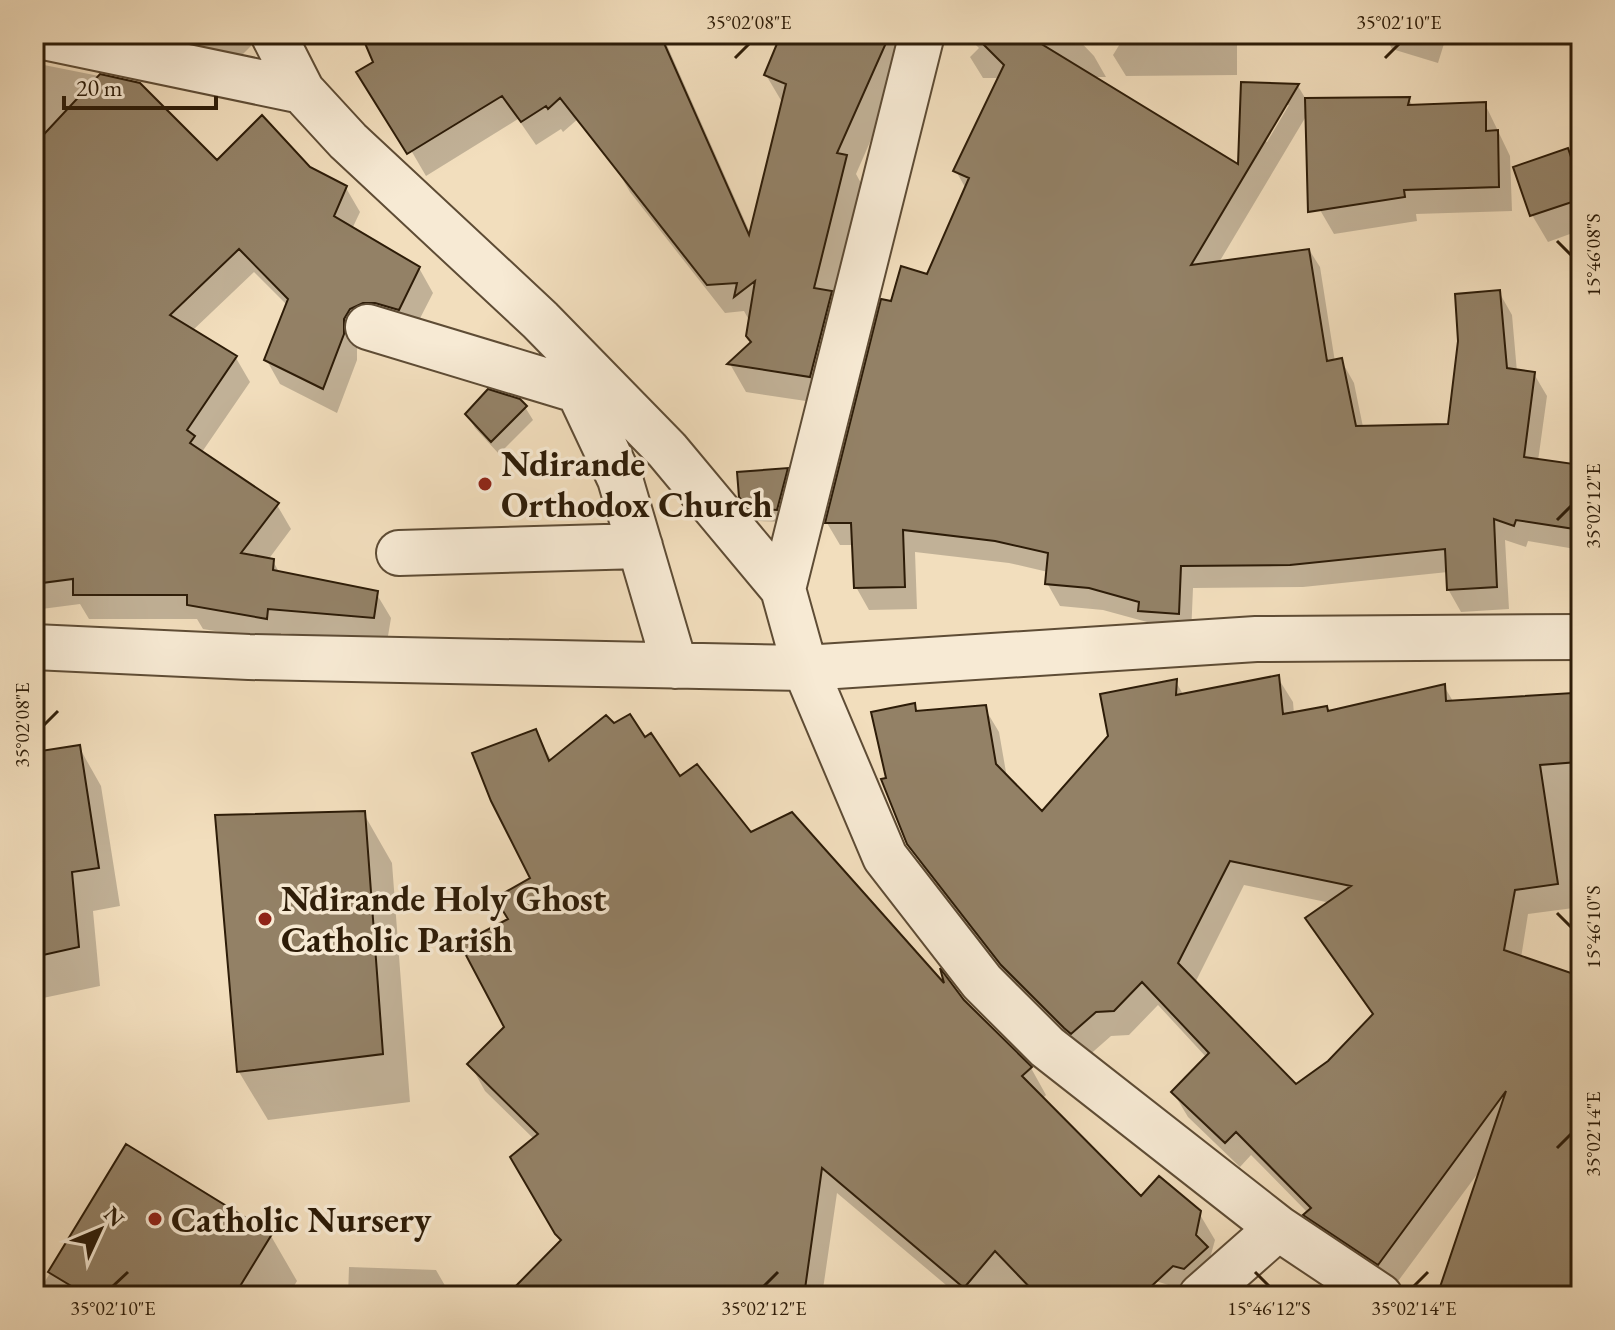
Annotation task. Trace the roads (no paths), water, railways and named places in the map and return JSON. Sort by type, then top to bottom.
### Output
[{"type":"street","points":[[273,34],[302,91],[348,141],[540,320],[667,450],[783,589],[805,668],[885,857],[982,982],[1047,1047],[1278,1228],[1380,1296]]},
{"type":"street","points":[[783,589],[922,34]]},
{"type":"street","points":[[39,36],[302,91]]},
{"type":"street","points":[[368,327],[578,391],[620,479],[675,666]]},
{"type":"street","points":[[399,553],[640,546]]},
{"type":"street","points":[[34,647],[249,657],[805,668],[1256,639],[1581,637]]},
{"type":"street","points":[[1201,1296],[1278,1228]]},
{"type":"place","name":"Ndirande Orthodox Church","points":[[485,484]]},
{"type":"place","name":"Ndirande Holy Ghost Catholic Parish","points":[[265,919]]},
{"type":"place","name":"Catholic Nursery","points":[[155,1219]]}]
